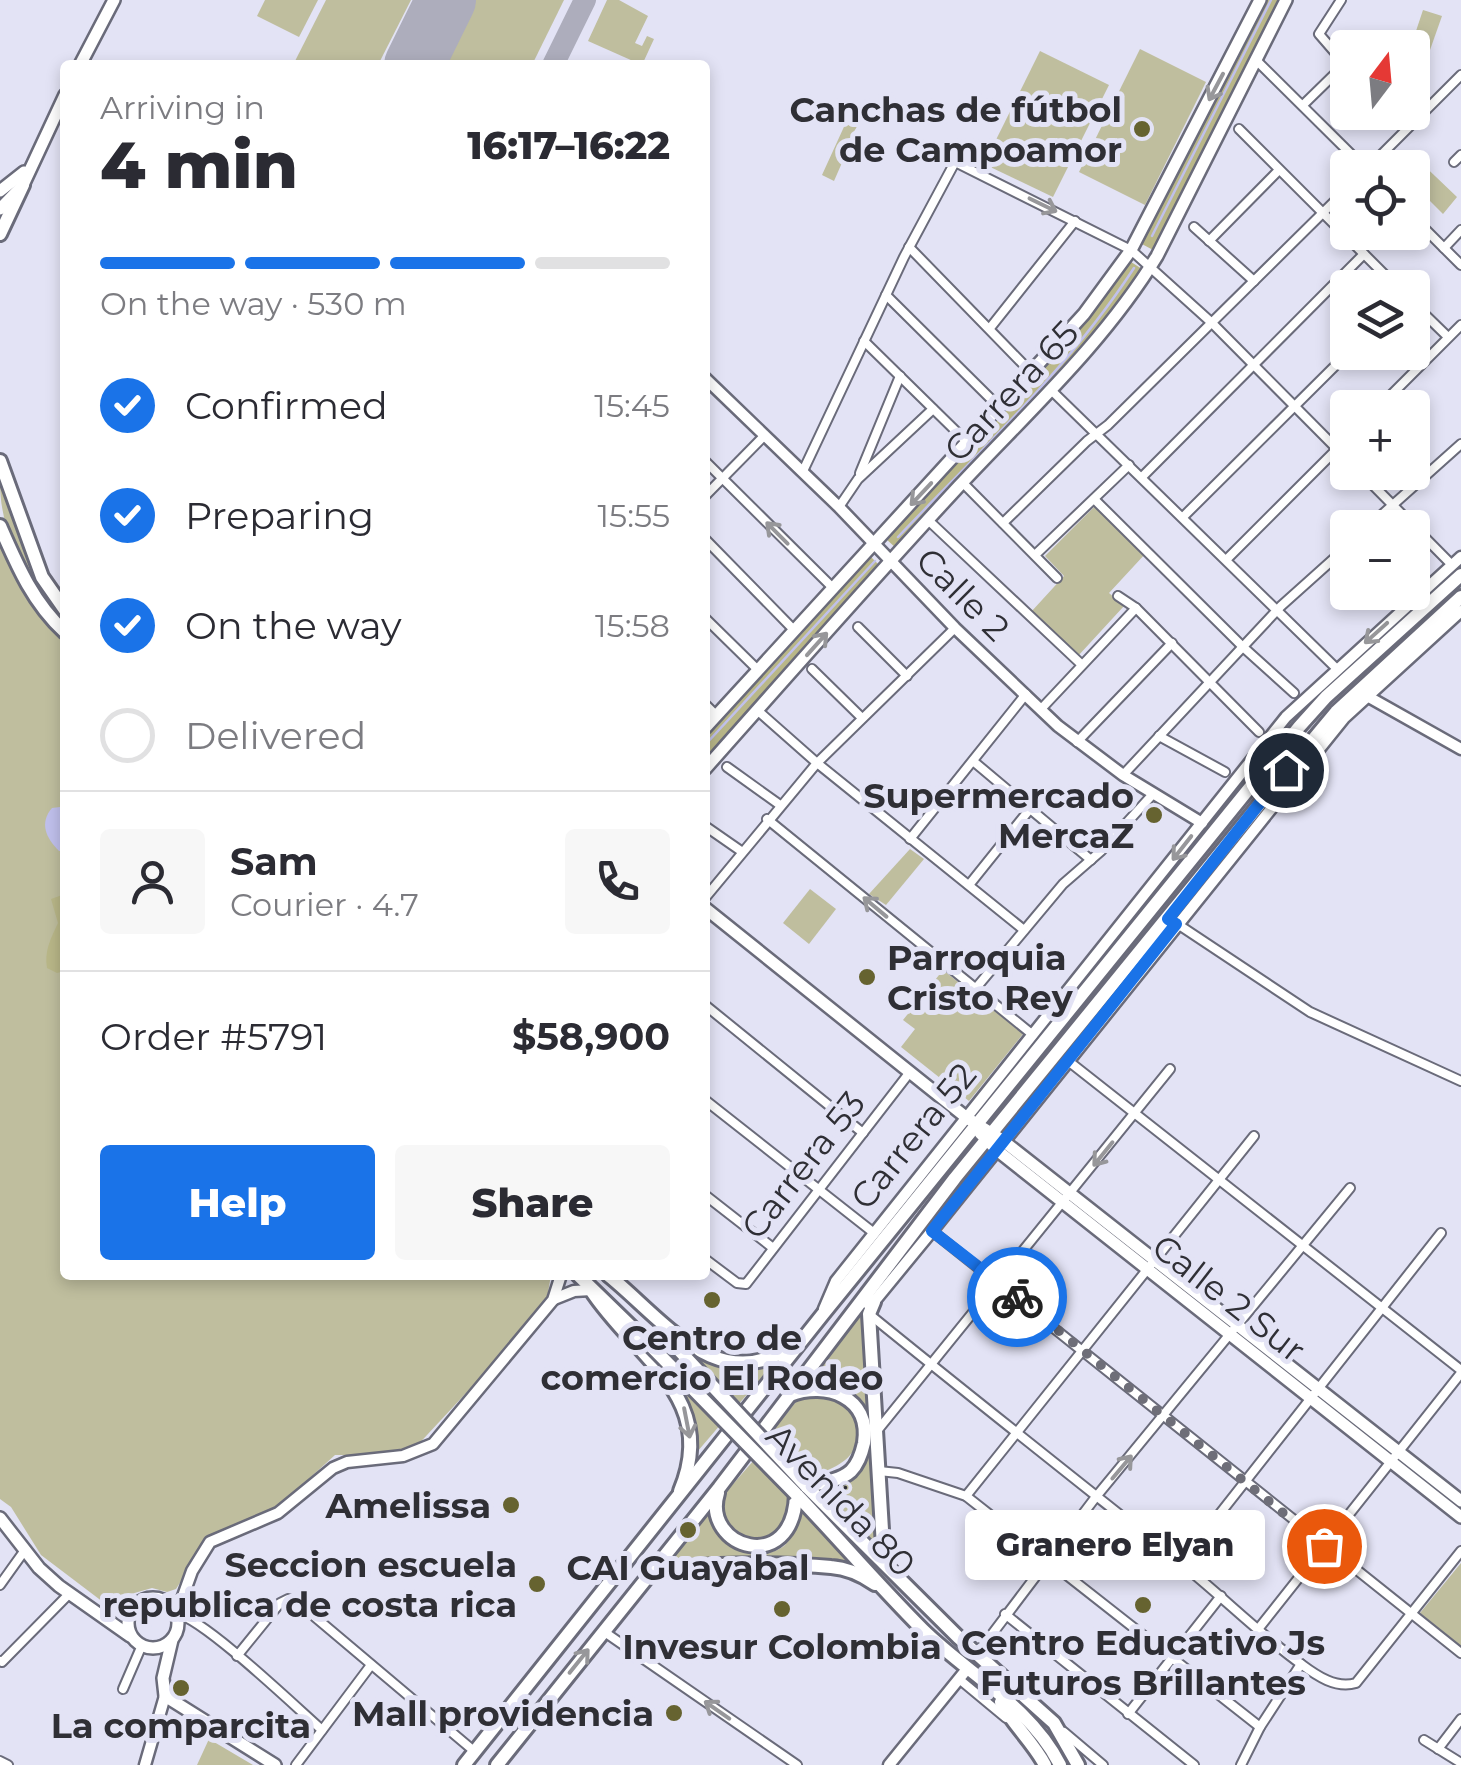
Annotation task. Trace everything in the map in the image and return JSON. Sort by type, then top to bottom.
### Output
[{"type":"main road","points":[[83,60],[114,0]]},
{"type":"main road","name":"Carrera 65","points":[[710,723],[1084,314],[1131,250],[1260,0]]},
{"type":"main road","name":"Carrera 65","points":[[710,763],[1108,325],[1151,266],[1286,0]]},
{"type":"main road","points":[[0,234],[60,105]]},
{"type":"main road","points":[[0,191],[30,165]]},
{"type":"main road","points":[[0,208],[23,185]]},
{"type":"main road","points":[[0,461],[42,577],[60,603]]},
{"type":"main road","points":[[0,526],[28,586],[60,627]]},
{"type":"main road","name":"Carrera 52","points":[[464,1765],[920,1197],[1112,946],[1326,697],[1458,566]]},
{"type":"main road","name":"Carrera 52","points":[[497,1765],[788,1396],[866,1307],[993,1140],[1336,712],[1461,598]]},
{"type":"main road","points":[[1251,761],[1256,781]]},
{"type":"main road","name":"Calle 2 Sur","points":[[710,912],[1394,1456],[1461,1517]]},
{"type":"main road","points":[[904,1196],[920,1197]]},
{"type":"main road","name":"Avenida 80","points":[[582,1280],[801,1490],[1054,1723],[1078,1765]]},
{"type":"main road","name":"Avenida 80","points":[[611,1280],[624,1298],[663,1333],[893,1598],[964,1674],[997,1694],[1038,1732],[1060,1765]]},
{"type":"main road","points":[[612,1280],[673,1336],[710,1355],[758,1360],[784,1352],[805,1336]]},
{"type":"main road","points":[[590,1290],[607,1315],[667,1378],[688,1415],[690,1451],[682,1487],[672,1505]]},
{"type":"main road","points":[[866,1307],[884,1563]]},
{"type":"main road","points":[[719,1488],[716,1512],[726,1532],[735,1540],[758,1547],[770,1546],[786,1533],[801,1490],[850,1472],[863,1448],[862,1420],[857,1407],[836,1392],[806,1390],[788,1396]]},
{"type":"main road","name":"Calle 2 Sur","points":[[1394,1456],[1461,1501]]},
{"type":"main road","points":[[0,1518],[39,1568],[144,1646],[165,1672]]},
{"type":"main road","points":[[640,1582],[657,1571],[683,1566],[833,1567],[864,1576],[893,1598]]},
{"type":"main road","points":[[105,1618],[132,1609],[147,1598],[158,1598],[174,1610],[178,1629],[162,1686],[165,1696],[275,1765]]},
{"type":"main road","points":[[130,1636],[132,1609]]},
{"type":"main road","points":[[144,1646],[158,1648],[172,1640]]},
{"type":"main road","points":[[997,1694],[1012,1723],[1038,1751],[1045,1765]]},
{"type":"street","points":[[1303,105],[1345,64],[1319,34],[1341,0]]},
{"type":"street","points":[[1255,59],[1348,150]]},
{"type":"street","points":[[1384,150],[1461,75]]},
{"type":"street","points":[[1239,129],[1380,270]]},
{"type":"street","points":[[803,471],[909,248],[955,162],[1131,250],[1212,323],[1330,442]]},
{"type":"street","points":[[1209,240],[1279,170]]},
{"type":"street","points":[[1004,523],[1330,205]]},
{"type":"street","points":[[990,328],[1075,221]]},
{"type":"street","points":[[1194,227],[1254,281]]},
{"type":"street","points":[[1444,248],[1461,230]]},
{"type":"street","points":[[1430,234],[1461,264]]},
{"type":"street","points":[[909,248],[1022,363]]},
{"type":"street","points":[[1142,476],[1364,254]]},
{"type":"street","points":[[886,295],[1000,408]]},
{"type":"street","points":[[1430,320],[1448,338]]},
{"type":"street","points":[[1396,390],[1461,324]]},
{"type":"street","points":[[864,341],[968,444]]},
{"type":"street","points":[[1184,517],[1331,370]]},
{"type":"street","points":[[858,479],[900,376]]},
{"type":"street","name":"Calle 2","points":[[710,383],[838,506],[955,628],[1078,742],[1153,794],[1202,822]]},
{"type":"street","points":[[1051,390],[1337,669]]},
{"type":"street","points":[[838,506],[858,479],[934,409]]},
{"type":"street","points":[[710,491],[765,434]]},
{"type":"street","points":[[1387,510],[1461,444]]},
{"type":"street","points":[[1226,558],[1330,456]]},
{"type":"street","points":[[1035,555],[1129,465]]},
{"type":"street","points":[[710,466],[833,588]]},
{"type":"street","points":[[963,483],[1057,578]]},
{"type":"street","points":[[1377,490],[1458,566]]},
{"type":"street","points":[[1094,499],[1294,693]]},
{"type":"street","points":[[928,520],[1081,664]]},
{"type":"street","points":[[710,545],[794,630]]},
{"type":"street","points":[[1124,775],[1278,610],[1330,562]]},
{"type":"street","name":"Carrera 52","points":[[1430,588],[1458,566]]},
{"type":"street","points":[[1118,596],[1136,608],[1259,732]]},
{"type":"street","points":[[1042,708],[1136,608]]},
{"type":"street","name":"Carrera 52","points":[[823,1314],[836,1281],[904,1196],[973,1124],[1033,1035],[1112,946],[1202,822],[1286,717],[1403,610]]},
{"type":"street","name":"Carrera 52","points":[[1268,801],[1344,718],[1461,611]]},
{"type":"street","points":[[710,623],[758,670]]},
{"type":"street","points":[[858,627],[906,676]]},
{"type":"street","points":[[710,891],[817,762],[955,628]]},
{"type":"street","points":[[1078,742],[1172,643]]},
{"type":"street","points":[[812,669],[862,718]]},
{"type":"street","points":[[910,839],[1026,694]]},
{"type":"street","points":[[1367,696],[1461,750]]},
{"type":"street","points":[[710,709],[716,716]]},
{"type":"street","points":[[757,710],[1024,930]]},
{"type":"street","points":[[1160,736],[1225,772]]},
{"type":"street","points":[[973,761],[1092,860]]},
{"type":"street","points":[[727,767],[780,804]]},
{"type":"street","points":[[976,988],[1073,873],[1092,860],[1153,794]]},
{"type":"street","points":[[969,885],[1030,808]]},
{"type":"street","points":[[767,819],[1033,1035]]},
{"type":"street","points":[[710,829],[741,851]]},
{"type":"street","points":[[1172,921],[1310,1012],[1461,1082]]},
{"type":"street","name":"Carrera 52","points":[[866,1307],[932,1231],[993,1140],[1066,1060],[1109,998]]},
{"type":"street","points":[[710,1008],[862,1134]]},
{"type":"street","points":[[1066,1060],[1460,1368],[1258,1628]]},
{"type":"street","points":[[874,1435],[1170,1069]]},
{"type":"street","name":"Carrera 53","points":[[710,1263],[737,1283],[746,1284],[910,1072]]},
{"type":"street","points":[[710,1104],[874,1233]]},
{"type":"street","points":[[966,1496],[1254,1136]]},
{"type":"street","points":[[977,1654],[1095,1498],[1350,1188]]},
{"type":"street","points":[[710,1199],[773,1248]]},
{"type":"street","points":[[710,1207],[714,1202]]},
{"type":"street","points":[[932,1231],[1461,1653]]},
{"type":"street","points":[[1181,1563],[1441,1233]]},
{"type":"street","points":[[322,1730],[237,1656],[174,1610],[201,1554],[222,1535],[263,1522],[334,1468],[347,1462],[418,1452],[433,1444],[554,1300],[560,1280]]},
{"type":"street","points":[[554,1300],[574,1291],[590,1290]]},
{"type":"street","points":[[866,1307],[931,1365],[1222,1596],[1301,1664],[1334,1684],[1356,1683],[1461,1550]]},
{"type":"street","points":[[877,1471],[898,1473],[966,1496],[1260,1727]]},
{"type":"street","points":[[0,1586],[25,1550]]},
{"type":"street","points":[[1,1662],[69,1594]]},
{"type":"street","points":[[1128,1714],[1222,1596]]},
{"type":"street","points":[[237,1656],[280,1602],[288,1598],[296,1601],[474,1752]]},
{"type":"street","points":[[1006,1614],[1194,1765]]},
{"type":"street","points":[[602,1630],[797,1765]]},
{"type":"street","points":[[123,1689],[144,1646]]},
{"type":"street","points":[[1241,1765],[1260,1727],[1301,1664]]},
{"type":"street","points":[[296,1765],[372,1665]]},
{"type":"street","points":[[889,1765],[964,1674],[1012,1723]]},
{"type":"street","points":[[145,1765],[165,1696]]},
{"type":"street","points":[[1438,1749],[1461,1719]]},
{"type":"street","points":[[1054,1723],[1103,1765]]},
{"type":"street","points":[[1424,1740],[1461,1763]]},
{"type":"street","points":[[0,1761],[8,1765]]},
{"type":"green space","points":[[265,0],[318,0],[299,37],[257,16]]},
{"type":"green space","points":[[326,0],[411,0],[381,60],[296,60]]},
{"type":"green space","points":[[476,0],[564,0],[534,60],[448,60]]},
{"type":"green space","points":[[607,0],[619,0],[648,16],[635,43],[642,46],[647,36],[654,39],[644,60],[631,60],[588,41]]},
{"type":"green space","points":[[1423,10],[1442,16],[1430,50],[1430,30],[1416,30]]},
{"type":"green space","name":"Canchas de fútbol de Campoamor","points":[[1140,49],[1206,82],[1145,205],[1079,172]]},
{"type":"green space","points":[[1040,51],[1109,85],[1053,197],[984,164]]},
{"type":"green space","points":[[848,118],[859,123],[845,147],[848,149],[834,181],[822,175]]},
{"type":"green space","points":[[1430,171],[1457,197],[1443,214],[1430,201]]},
{"type":"green space","points":[[0,482],[39,581],[60,610],[60,620],[19,559],[1,503]]},
{"type":"green space","points":[[1096,505],[1146,553],[1109,593],[1124,606],[1078,656],[1031,612],[1064,576],[1045,556]]},
{"type":"green space","points":[[0,542],[35,609],[60,637],[60,1280],[550,1280],[546,1304],[535,1319],[414,1449],[335,1455],[278,1507],[200,1551],[176,1589],[167,1592],[152,1588],[103,1602],[41,1555],[11,1507],[0,1499]]},
{"type":"green space","points":[[910,849],[924,859],[886,905],[869,894]]},
{"type":"green space","points":[[810,889],[836,909],[809,944],[783,923]]},
{"type":"green space","points":[[943,970],[1023,1034],[969,1101],[901,1047],[915,1029],[903,1020]]},
{"type":"green space","points":[[859,1312],[863,1315],[876,1549],[818,1490],[841,1485],[852,1476],[866,1414],[861,1402],[848,1390],[808,1380]]},
{"type":"green space","points":[[680,1347],[758,1366],[775,1362],[737,1406]]},
{"type":"green space","points":[[677,1382],[721,1424],[697,1452],[691,1409]]},
{"type":"green space","points":[[803,1393],[846,1403],[857,1431],[856,1443],[844,1461],[805,1477],[767,1438]]},
{"type":"green space","points":[[754,1460],[793,1499],[785,1524],[776,1533],[755,1541],[733,1534],[724,1521],[720,1499]]},
{"type":"green space","points":[[709,1507],[720,1537],[737,1548],[757,1553],[768,1553],[785,1545],[801,1509],[858,1567],[758,1557],[658,1564]]},
{"type":"green space","points":[[1461,1563],[1461,1646],[1420,1613]]},
{"type":"green space","points":[[209,1739],[253,1765],[197,1765]]},
{"type":"shaded area","points":[[1264,0],[1281,0],[1155,251],[1140,243]]},
{"type":"shaded area","points":[[1128,260],[1142,269],[1093,337],[897,549],[885,538],[1079,326]]},
{"type":"shaded area","points":[[869,555],[881,567],[710,755],[710,730]]},
{"type":"shaded area","points":[[60,896],[57,973],[47,968],[46,962],[58,923],[51,899]]},
{"type":"water","points":[[60,807],[60,851],[45,825],[52,808]]},
{"type":"waterway","points":[[1152,236],[1271,0]]},
{"type":"waterway","points":[[898,537],[1052,374],[1134,268]]},
{"type":"waterway","points":[[710,740],[875,561]]},
{"type":"taxiway","points":[[555,60],[585,0]]},
{"type":"runway","points":[[416,60],[446,0]]},
{"type":"way so far","points":[[1017,1297],[1324,1546]]},
{"type":"place","name":"Canchas de fútbol de Campoamor","points":[[1142,129]]},
{"type":"place","name":"Supermercado MercaZ","points":[[1154,815]]},
{"type":"place","name":"Parroquia Cristo Rey","points":[[867,977]]},
{"type":"place","name":"Centro de comercio El Rodeo","points":[[712,1300]]},
{"type":"place","name":"Amelissa","points":[[511,1505]]},
{"type":"place","name":"CAI Guayabal","points":[[688,1530]]},
{"type":"place","name":"Granero Elyan","points":[[1324,1546]]},
{"type":"place","name":"Seccion escuela republica de costa rica","points":[[537,1584]]},
{"type":"place","name":"Centro Educativo Js Futuros Brillantes","points":[[1143,1605]]},
{"type":"place","name":"Invesur Colombia","points":[[782,1609]]},
{"type":"place","name":"La comparcita","points":[[181,1688]]},
{"type":"place","name":"Mall providencia","points":[[674,1713]]},
{"type":"route","points":[[1017,1297],[932,1231],[1176,924],[1168,919],[1286,770]]}]
